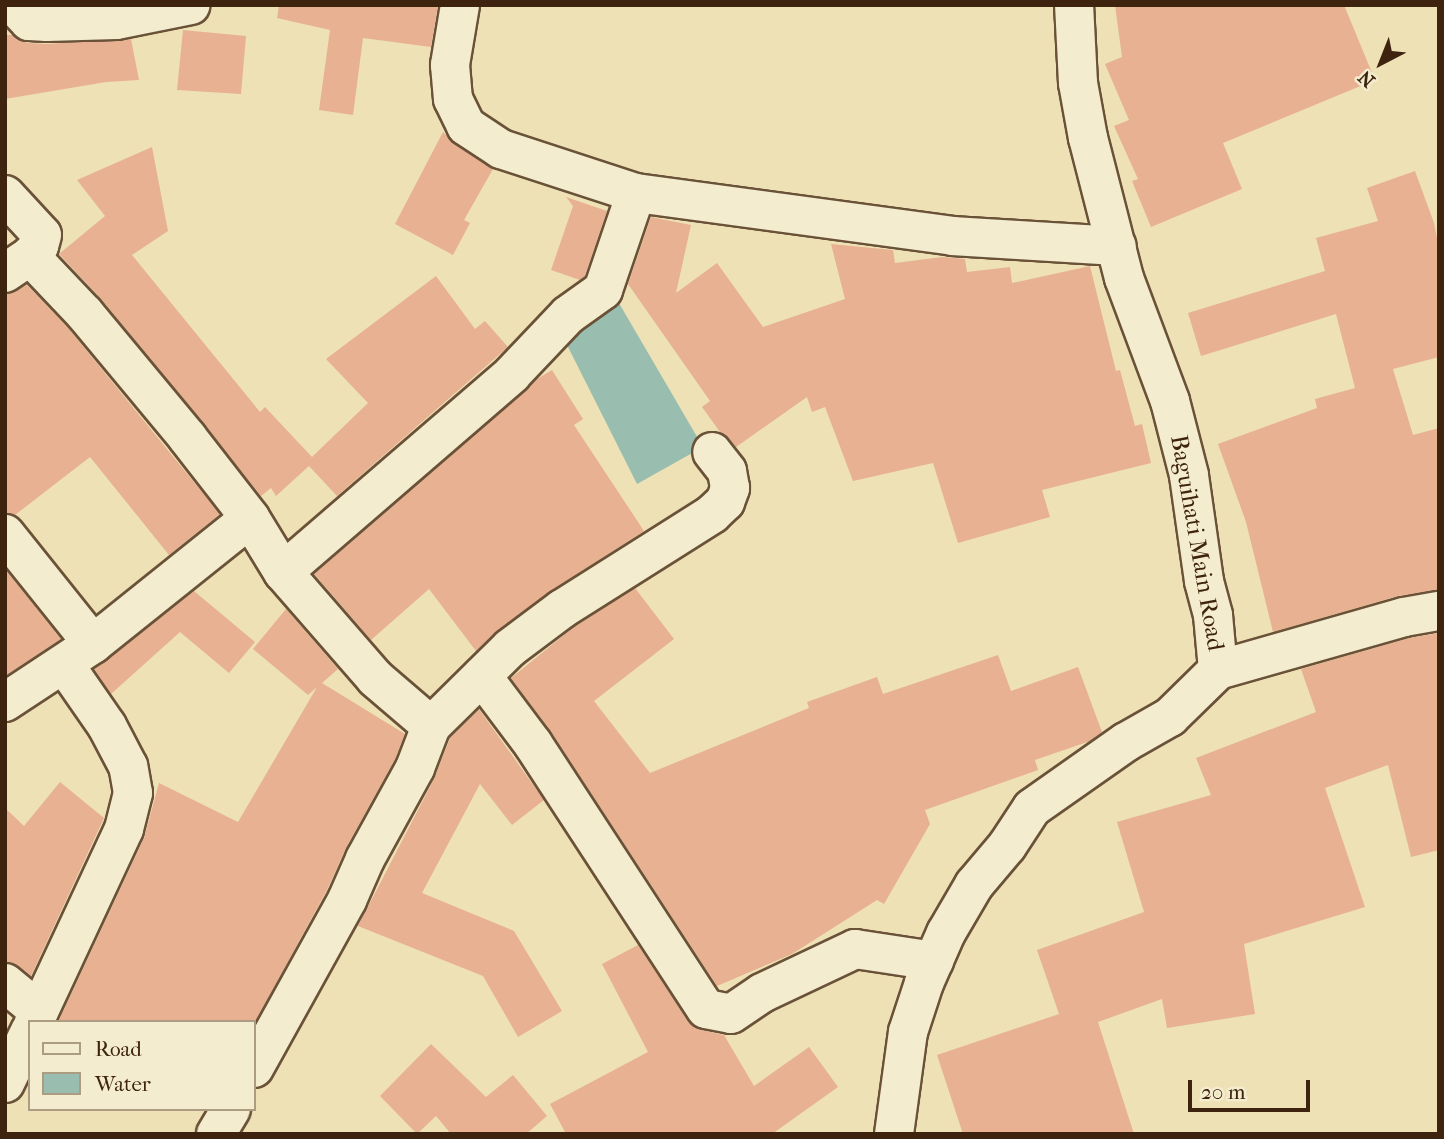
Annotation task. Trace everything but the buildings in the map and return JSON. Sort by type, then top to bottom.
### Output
[{"type":"street","points":[[14,5],[29,21],[47,22],[116,20],[188,8],[191,5]]},
{"type":"street","points":[[460,5],[450,65],[453,99],[466,126],[501,149],[636,193],[952,236],[1117,246]]},
{"type":"street","name":"Baguihati Main Road","points":[[894,1134],[908,1032],[934,961],[974,885],[1007,846],[1032,808],[1126,742],[1170,717],[1218,670],[1213,615],[1204,581],[1189,475],[1170,401],[1124,278],[1086,127],[1070,10]]},
{"type":"street","points":[[283,572],[512,374],[568,316],[603,290],[636,193]]},
{"type":"street","points":[[5,195],[42,235],[39,246],[18,265],[93,324],[250,518],[283,572],[375,678],[431,726]]},
{"type":"street","points":[[256,1064],[347,900],[365,859],[415,768],[431,726],[510,649],[562,609],[712,514],[725,502],[730,488],[727,471],[712,452]]},
{"type":"street","points":[[5,702],[79,654],[250,518]]},
{"type":"street","points":[[5,534],[79,654],[107,726],[128,766],[133,793],[124,829],[34,1020]]},
{"type":"street","points":[[1218,670],[1404,617],[1439,611]]},
{"type":"street","points":[[482,676],[533,744],[706,1009],[731,1014],[762,993],[855,949],[934,961]]},
{"type":"street","points":[[5,983],[33,1020]]},
{"type":"street","points":[[5,1083],[28,1034]]},
{"type":"street","points":[[216,1134],[230,1111]]},
{"type":"water","points":[[616,298],[703,447],[637,484],[560,331]]}]
